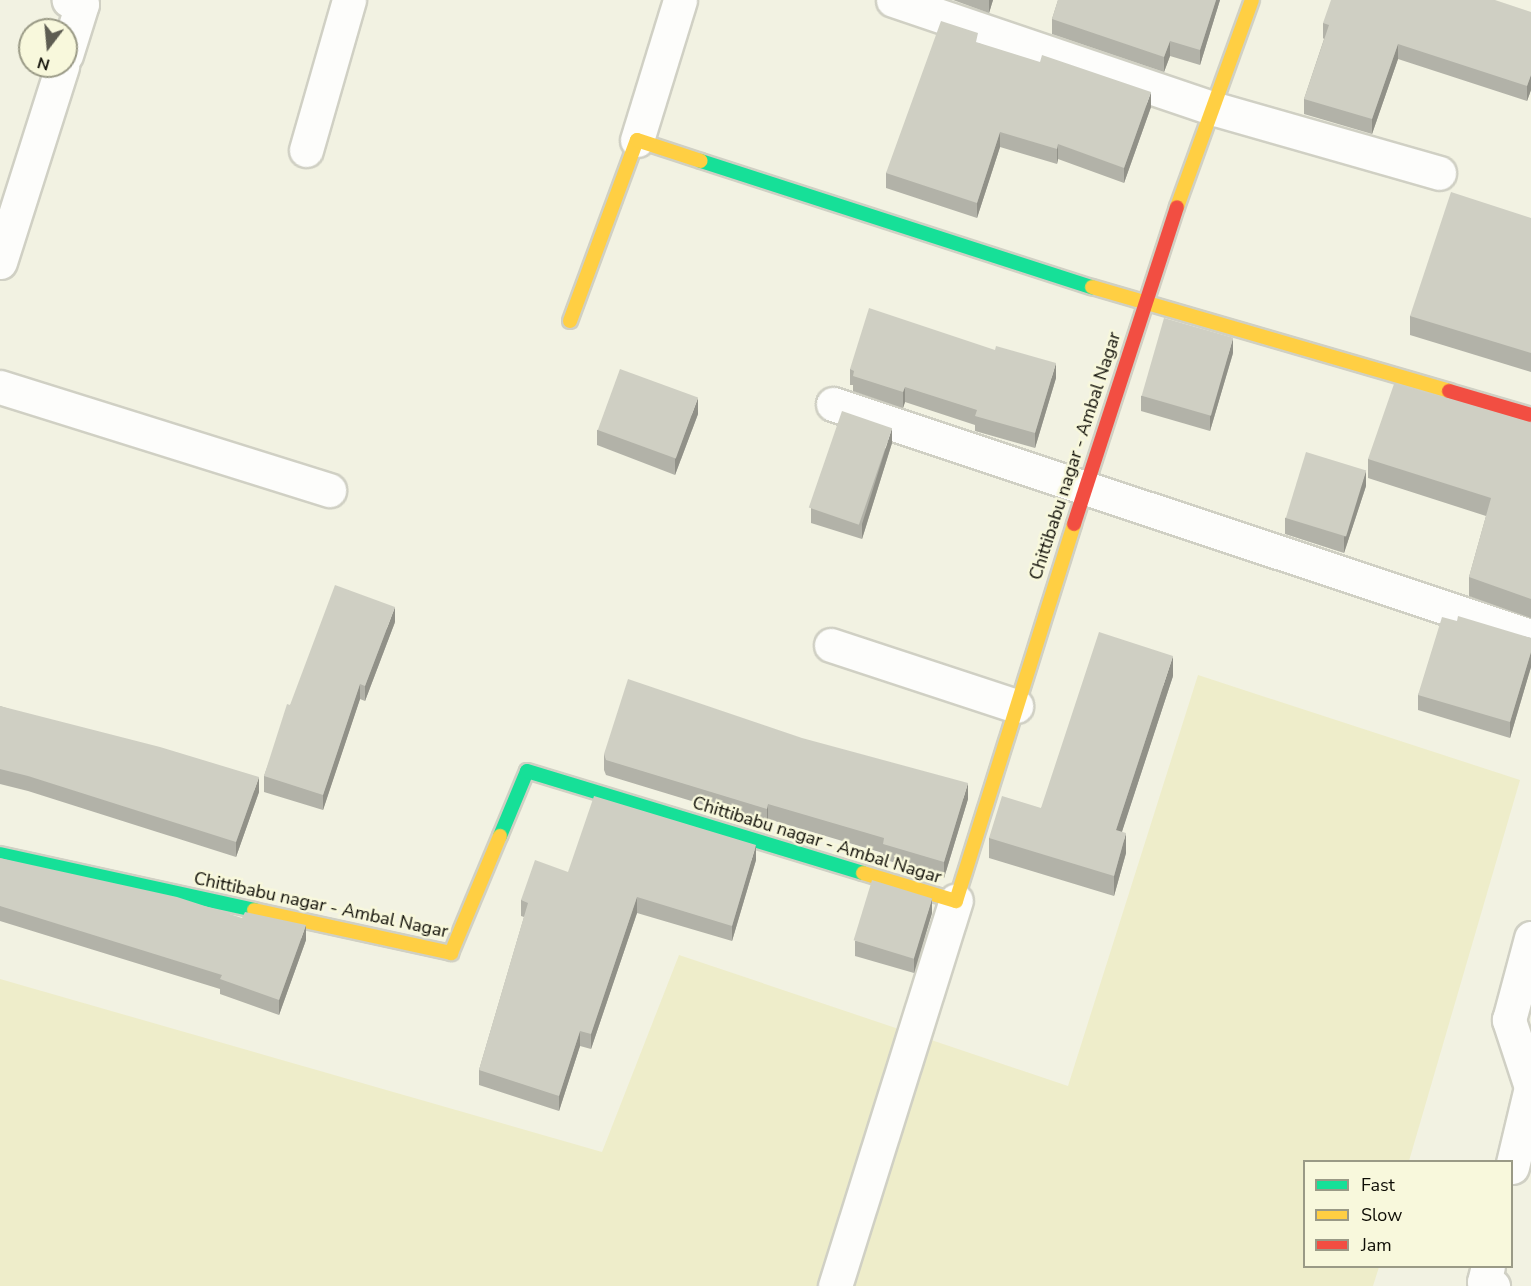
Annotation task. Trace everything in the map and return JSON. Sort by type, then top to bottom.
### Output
[{"type":"street","points":[[69,0],[82,4],[78,18]]},
{"type":"street","points":[[306,150],[350,0]]},
{"type":"street","points":[[570,321],[637,140],[680,0]]},
{"type":"street","points":[[893,0],[1215,109],[1439,173]]},
{"type":"street","name":"Chittibabu nagar - Ambal Nagar","points":[[0,854],[451,953],[527,771],[957,901],[1082,488],[1143,303],[1215,109],[1252,0]]},
{"type":"street","points":[[0,262],[59,78]]},
{"type":"street","points":[[637,140],[1143,303],[1531,415]]},
{"type":"street","points":[[0,387],[329,490]]},
{"type":"street","points":[[833,404],[1531,636]]},
{"type":"street","points":[[831,645],[1016,706]]},
{"type":"street","points":[[835,1286],[957,901]]},
{"type":"street","points":[[1513,1163],[1531,1087],[1520,1023],[1531,938]]},
{"type":"street","points":[[1488,1268],[1484,1282],[1493,1286]]},
{"type":"green space","points":[[1198,675],[1520,780],[1409,1160],[1303,1160],[1303,1268],[1379,1268],[1373,1286],[0,1286],[0,979],[602,1152],[679,955],[1068,1086]]},
{"type":"building","points":[[1058,0],[1216,0],[1200,50],[1170,41],[1164,57],[1052,19]]},
{"type":"building","points":[[1331,0],[1495,0],[1531,12],[1531,75],[1527,86],[1398,44],[1372,119],[1304,99],[1329,25],[1323,23]]},
{"type":"building","points":[[941,21],[978,33],[976,42],[1040,62],[1042,55],[1151,92],[1124,168],[1058,144],[1057,149],[1000,132],[977,203],[886,173]]},
{"type":"building","points":[[1451,192],[1531,218],[1531,353],[1410,316]]},
{"type":"building","points":[[869,308],[995,350],[996,346],[1056,363],[1035,433],[975,416],[977,410],[905,387],[903,392],[853,376],[854,371],[850,369]]},
{"type":"building","points":[[1164,318],[1233,338],[1211,416],[1142,396]]},
{"type":"building","points":[[620,369],[698,397],[676,458],[598,430]]},
{"type":"building","points":[[1394,384],[1531,423],[1531,599],[1469,577],[1491,498],[1368,459]]},
{"type":"building","points":[[842,411],[892,428],[859,525],[809,507]]},
{"type":"building","points":[[1306,452],[1366,470],[1346,536],[1286,518]]},
{"type":"building","points":[[335,585],[395,607],[365,686],[360,684],[323,795],[264,776],[287,704],[290,705]]},
{"type":"building","points":[[1458,616],[1531,638],[1531,652],[1510,722],[1418,695],[1442,617],[1457,621]]},
{"type":"building","points":[[1099,632],[1173,656],[1116,830],[1126,833],[1114,876],[989,838],[1002,796],[1041,808]]},
{"type":"building","points":[[628,679],[802,738],[968,783],[944,862],[883,844],[884,838],[768,804],[767,809],[606,760],[604,754]]},
{"type":"building","points":[[0,706],[160,747],[259,777],[236,842],[0,769]]},
{"type":"building","points":[[594,796],[756,845],[732,926],[637,897],[591,1034],[580,1031],[559,1096],[479,1070],[528,903],[521,900],[535,860],[568,872]]},
{"type":"building","points":[[0,858],[177,897],[242,918],[245,912],[306,925],[279,1000],[220,979],[222,975],[0,906]]},
{"type":"building","points":[[872,880],[932,898],[914,959],[854,940]]},
{"type":"traffic: fast","points":[[701,161],[1092,287]]},
{"type":"traffic: fast","points":[[500,836],[527,771],[863,873]]},
{"type":"traffic: fast","points":[[0,854],[254,910]]},
{"type":"traffic: slow","points":[[1177,207],[1252,0]]},
{"type":"traffic: slow","points":[[570,321],[637,140],[701,161]]},
{"type":"traffic: slow","points":[[1092,287],[1449,391]]},
{"type":"traffic: slow","points":[[863,873],[956,901],[1074,524]]},
{"type":"traffic: slow","points":[[254,910],[451,953],[500,836]]},
{"type":"traffic: jam","points":[[1074,524],[1177,207]]},
{"type":"traffic: jam","points":[[1449,391],[1531,415]]}]
